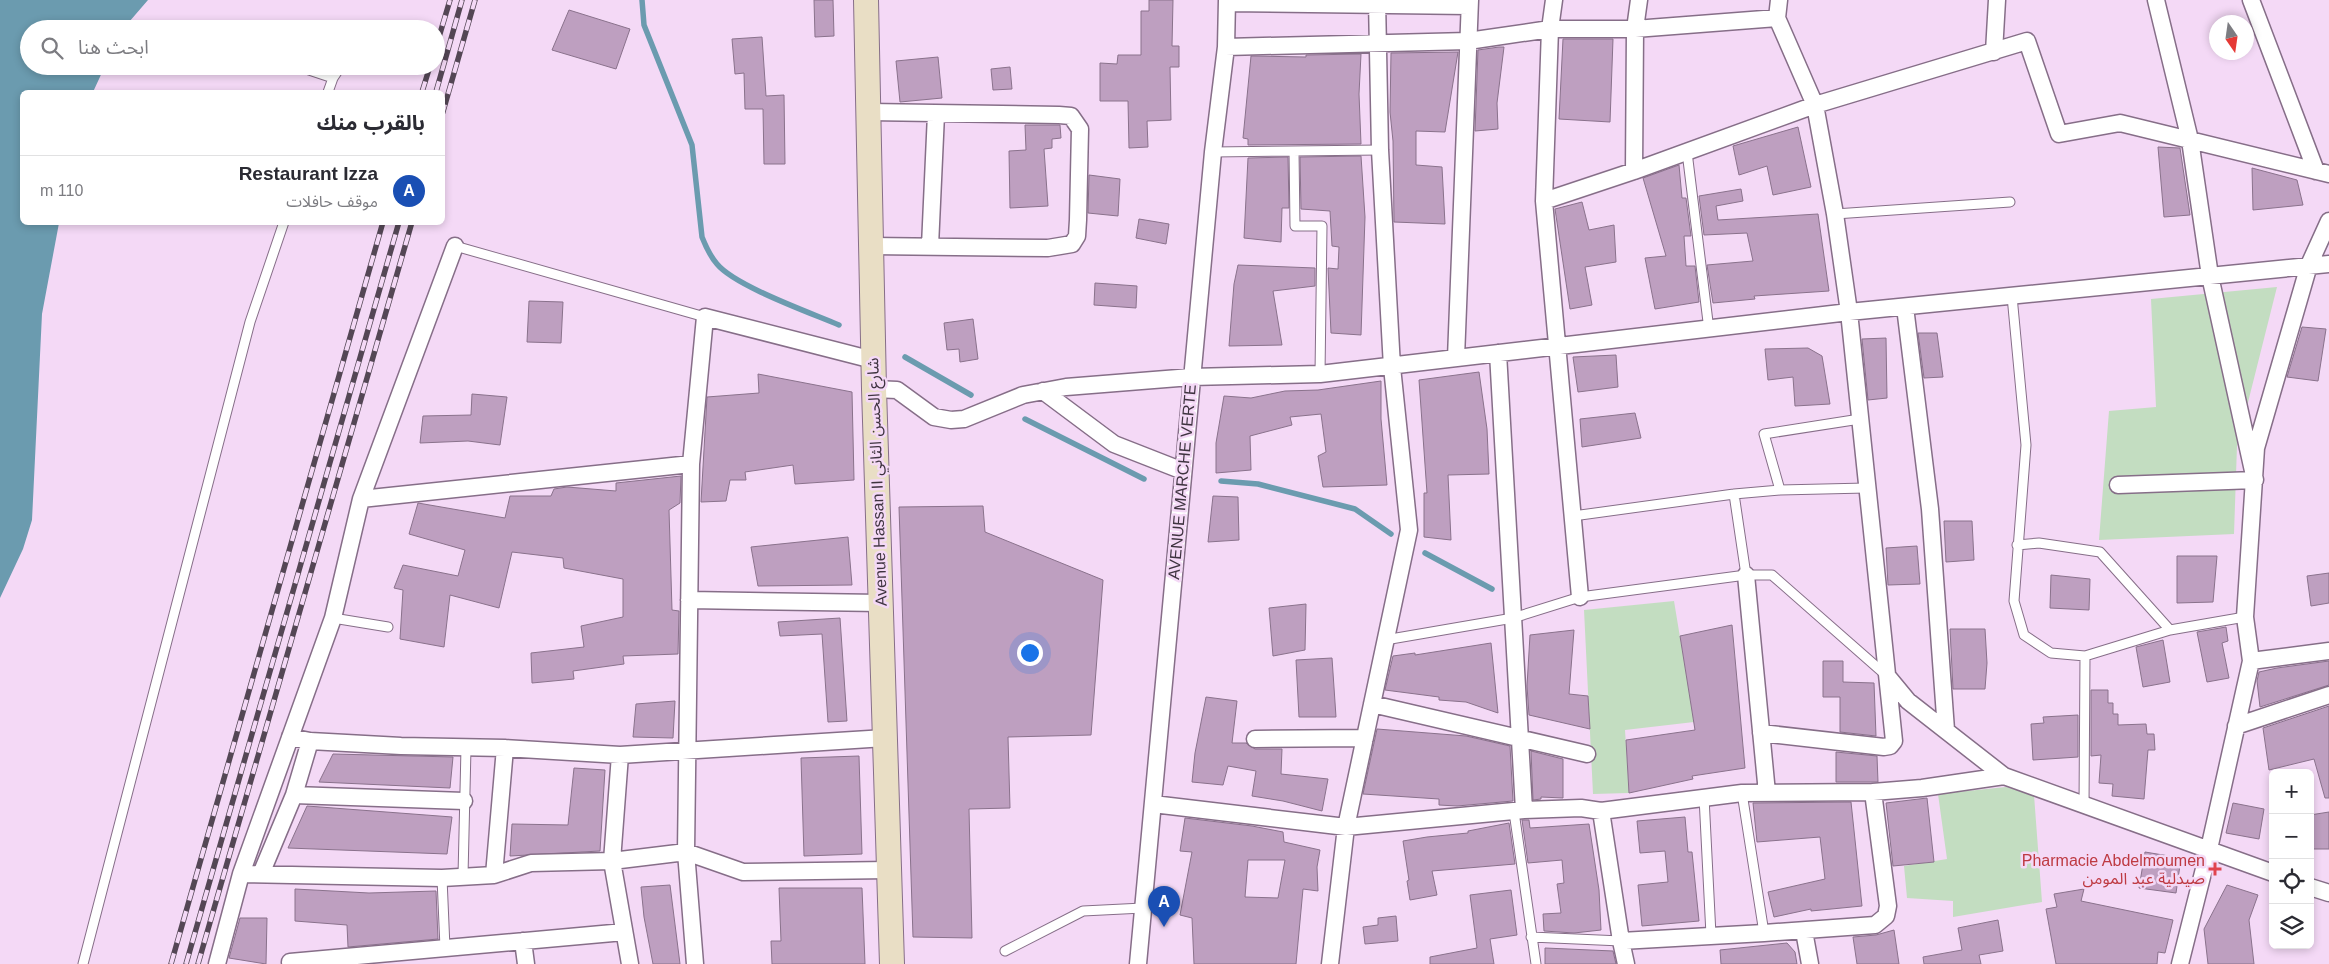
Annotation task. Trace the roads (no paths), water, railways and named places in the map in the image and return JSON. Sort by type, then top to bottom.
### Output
[{"type":"street","name":"Avenue Hassan II شارع الحسن الثاني","points":[[866,0],[873,360],[892,964]]},
{"type":"street","points":[[1554,0],[1550,29],[1544,201],[1580,597]]},
{"type":"street","points":[[1634,171],[1635,29],[1639,0]]},
{"type":"street","points":[[1761,734],[1884,747],[1890,746],[1894,741],[1889,678],[1866,488],[1849,312],[1835,214],[1815,105],[1777,18],[1779,0]]},
{"type":"street","points":[[1994,52],[1997,0]]},
{"type":"street","points":[[2156,0],[2190,140],[2210,276],[2255,480]]},
{"type":"street","points":[[2251,0],[2323,173]]},
{"type":"street","points":[[1227,2],[1469,3],[1456,358]]},
{"type":"street","name":"AVENUE MARCHE VERTE","points":[[1138,964],[1191,377],[1213,152],[1226,47],[1227,2]]},
{"type":"street","points":[[1330,964],[1346,827],[1409,530],[1392,367],[1380,150],[1377,2]]},
{"type":"street","points":[[1226,47],[1468,41],[1550,29],[1635,29],[1777,18]]},
{"type":"street","points":[[1544,201],[1634,171],[1815,105],[2027,41],[2059,134],[2120,123],[2323,173]]},
{"type":"street","points":[[869,112],[1071,116],[1077,122],[1080,129],[1078,220],[1076,236],[1072,244],[1065,247],[871,246]]},
{"type":"street","points":[[930,246],[936,114]]},
{"type":"street","points":[[2180,964],[2209,849],[2251,661],[2245,617],[2256,448],[2309,266],[2329,221]]},
{"type":"street","points":[[217,964],[241,874],[333,618],[361,499],[455,246]]},
{"type":"street","points":[[874,389],[898,390],[934,416],[951,420],[978,415],[1023,395],[1066,387],[1191,377],[1320,374],[1392,367],[1498,352],[1557,348],[1849,312],[2329,264]]},
{"type":"street","points":[[1905,307],[1930,509],[1946,730]]},
{"type":"street","points":[[695,964],[686,852],[691,464],[705,317],[873,360]]},
{"type":"street","points":[[1498,352],[1520,740],[1519,811]]},
{"type":"street","points":[[1043,391],[1114,444],[1183,472]]},
{"type":"street","points":[[361,499],[691,464]]},
{"type":"street","points":[[2118,485],[2255,480]]},
{"type":"street","points":[[1746,576],[1767,793]]},
{"type":"street","points":[[689,600],[880,603]]},
{"type":"street","points":[[2251,661],[2329,651]]},
{"type":"street","points":[[1889,678],[1908,701],[2004,776],[2269,872]]},
{"type":"street","points":[[2236,726],[2329,695]]},
{"type":"street","points":[[1372,704],[1520,740],[1587,754]]},
{"type":"street","points":[[290,737],[310,741],[505,748],[620,755],[885,738]]},
{"type":"street","points":[[1255,739],[1365,738]]},
{"type":"street","points":[[262,874],[294,795],[310,741]]},
{"type":"street","points":[[494,875],[505,748]]},
{"type":"street","points":[[620,755],[612,861],[630,964]]},
{"type":"street","points":[[1153,804],[1346,827],[1519,811],[1581,808],[1601,811],[1742,793],[1873,792],[1922,788],[2004,776]]},
{"type":"street","points":[[1621,941],[1711,935],[1764,934],[1875,924],[1886,916],[1888,906],[1873,792]]},
{"type":"street","points":[[294,795],[464,801]]},
{"type":"street","points":[[1601,811],[1626,964]]},
{"type":"street","points":[[241,874],[442,878],[494,875],[531,863],[612,861],[686,852],[743,872],[889,870]]},
{"type":"street","points":[[2314,888],[2329,893]]},
{"type":"street","points":[[1804,931],[1810,964]]},
{"type":"street","points":[[290,962],[423,957],[445,948],[624,932]]},
{"type":"street","points":[[523,941],[526,964]]},
{"type":"lane","points":[[323,75],[332,78]]},
{"type":"lane","points":[[329,90],[334,75]]},
{"type":"lane","points":[[1213,152],[1380,150]]},
{"type":"lane","points":[[1294,151],[1295,226],[1322,226],[1320,374]]},
{"type":"lane","points":[[1687,152],[1710,330]]},
{"type":"lane","points":[[1835,214],[2010,202]]},
{"type":"lane","points":[[83,964],[250,322],[283,225]]},
{"type":"lane","points":[[455,246],[705,317]]},
{"type":"lane","points":[[2012,296],[2026,445],[2014,601],[2024,635],[2051,653],[2085,656],[2170,630],[2245,617]]},
{"type":"lane","points":[[1780,490],[1764,434],[1860,419]]},
{"type":"lane","points":[[1573,516],[1734,494],[1780,490],[1866,488]]},
{"type":"lane","points":[[1734,494],[1746,576]]},
{"type":"lane","points":[[2018,546],[2039,543],[2100,552],[2170,630]]},
{"type":"lane","points":[[1385,640],[1513,618],[1580,597],[1746,576],[1772,575],[1889,678]]},
{"type":"lane","points":[[333,618],[388,627]]},
{"type":"lane","points":[[2084,806],[2085,656]]},
{"type":"lane","points":[[463,876],[466,748]]},
{"type":"lane","points":[[1742,793],[1764,934]]},
{"type":"lane","points":[[1704,797],[1711,935]]},
{"type":"lane","points":[[1519,811],[1531,937],[1536,964]]},
{"type":"lane","points":[[442,878],[445,948]]},
{"type":"lane","points":[[1006,951],[1083,911],[1143,908]]},
{"type":"lane","points":[[1531,937],[1621,941]]},
{"type":"water","points":[[0,0],[148,0],[131,20],[20,20],[20,75],[101,75],[94,90],[20,90],[20,225],[59,225],[42,314],[32,520],[23,549],[0,598]]},
{"type":"waterway","points":[[642,0],[644,25],[692,145],[702,237],[710,255],[726,272],[756,290],[839,325]]},
{"type":"waterway","points":[[905,357],[971,395]]},
{"type":"waterway","points":[[1025,419],[1144,479]]},
{"type":"waterway","points":[[1221,481],[1258,484],[1355,509],[1391,534]]},
{"type":"waterway","points":[[1425,553],[1492,589]]},
{"type":"railway","points":[[444,20],[450,0]]},
{"type":"railway","points":[[445,60],[462,0]]},
{"type":"railway","points":[[445,105],[475,0]]},
{"type":"railway","points":[[423,90],[427,75]]},
{"type":"railway","points":[[437,90],[441,75]]},
{"type":"railway","points":[[171,964],[382,225]]},
{"type":"railway","points":[[186,964],[398,225]]},
{"type":"railway","points":[[198,964],[411,225]]},
{"type":"place","name":"Pharmacie Abdelmoumen صيدلية عبد المومن","points":[[2215,869]]},
{"type":"place","name":"Restaurant Izza","points":[[1164,927]]}]
